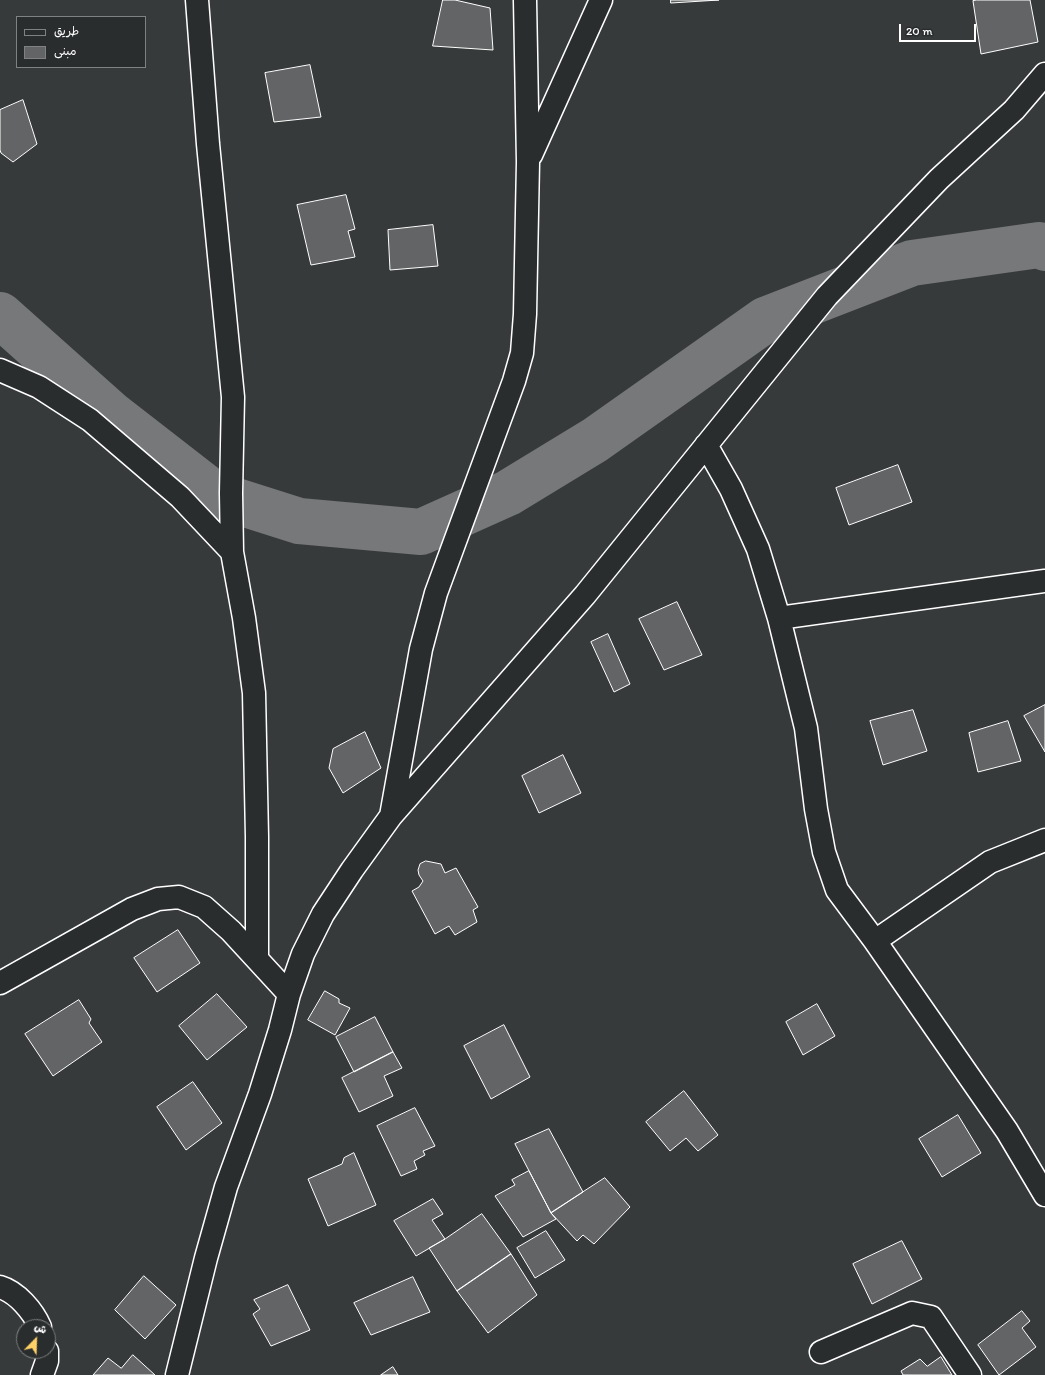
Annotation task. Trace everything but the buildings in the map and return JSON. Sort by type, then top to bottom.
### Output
[{"type":"street","points":[[197,0],[209,152],[233,396],[230,493],[232,552],[244,618],[254,693],[257,837],[257,959]]},
{"type":"street","points":[[391,816],[421,649],[436,593],[514,381],[522,353],[528,162],[525,0]]},
{"type":"street","points":[[528,162],[601,0]]},
{"type":"street","points":[[177,1375],[206,1258],[224,1194],[260,1094],[280,1030],[289,994],[303,954],[323,914],[352,870],[391,816],[585,595],[827,296],[939,179],[1014,110],[1045,74]]},
{"type":"street","points":[[0,370],[39,387],[90,420],[180,497],[232,552]]},
{"type":"street","points":[[706,445],[731,489],[758,549],[779,618],[806,728],[816,809],[824,852],[837,890],[875,941],[1007,1131],[1045,1195]]},
{"type":"street","points":[[779,618],[1045,580]]},
{"type":"street","points":[[875,941],[990,862],[1045,840]]},
{"type":"street","points":[[0,983],[132,909],[158,899],[179,897],[204,907],[231,931],[289,994]]},
{"type":"street","points":[[0,1287],[6,1289],[24,1303],[35,1319]]},
{"type":"street","points":[[821,1352],[912,1313],[931,1317],[970,1375]]},
{"type":"street","points":[[42,1375],[47,1359]]},
{"type":"waterway","points":[[0,315],[111,414],[214,494],[299,521],[421,532],[508,493],[595,440],[765,320],[912,263],[1039,245],[1045,248]]}]
